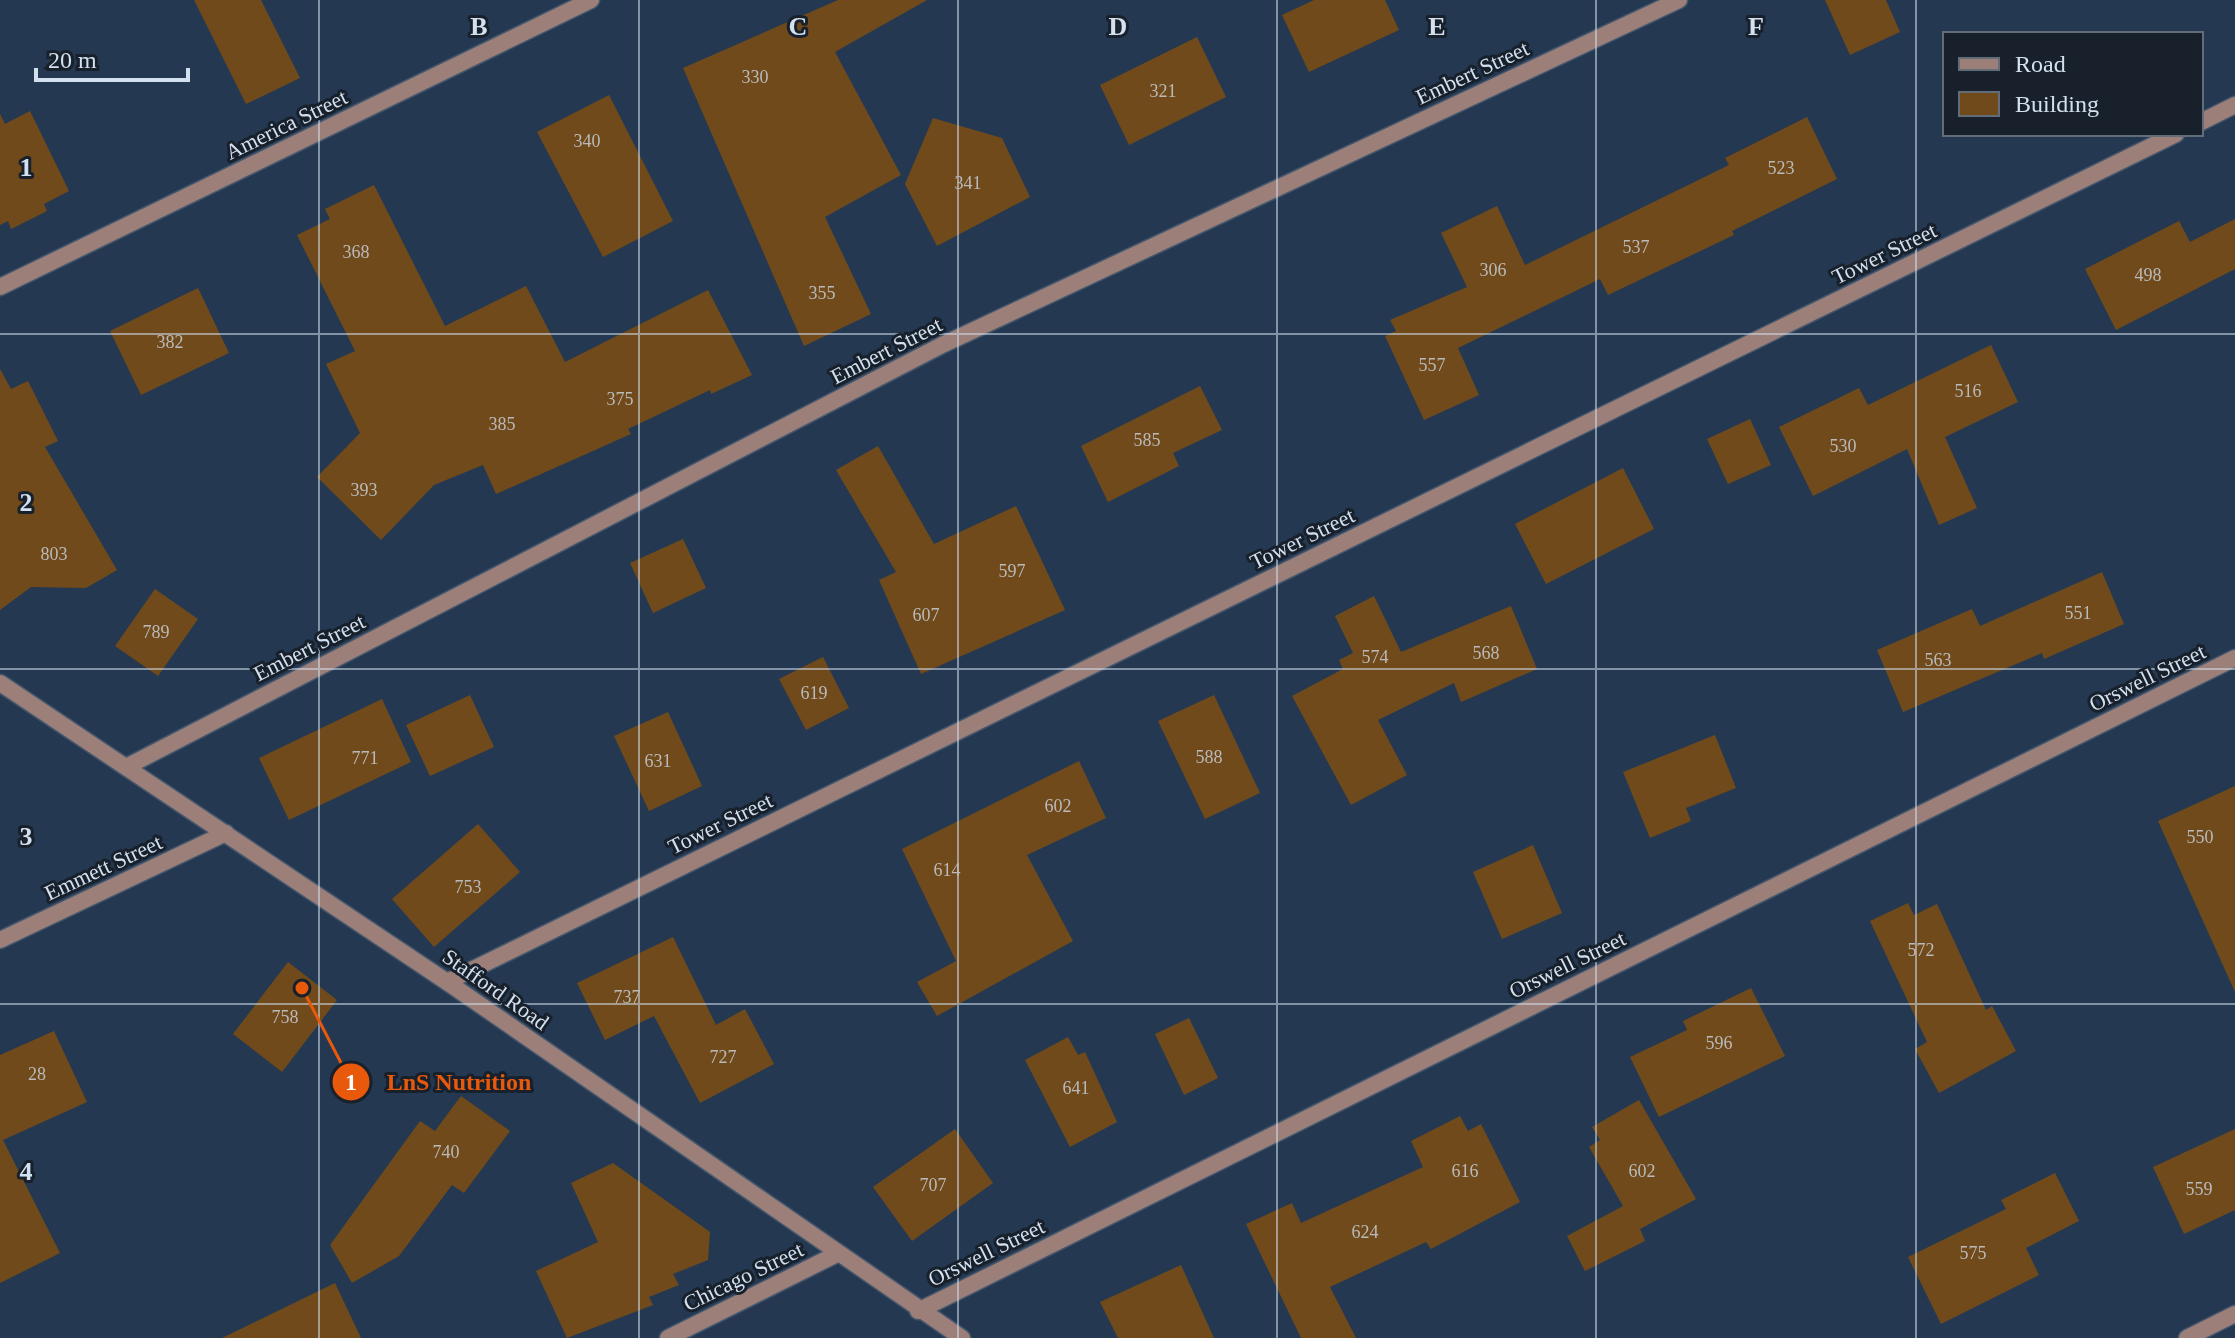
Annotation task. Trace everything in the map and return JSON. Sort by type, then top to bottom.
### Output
[{"type":"street","name":"America Street","points":[[0,287],[591,0]]},
{"type":"street","name":"Embert Street","points":[[126,767],[942,345],[1679,0]]},
{"type":"street","points":[[2203,121],[2235,105]]},
{"type":"street","name":"Tower Street","points":[[447,982],[2172,136]]},
{"type":"street","name":"Orswell Street","points":[[918,1311],[2235,658]]},
{"type":"street","name":"Stafford Road","points":[[0,683],[447,982],[918,1311],[962,1338]]},
{"type":"street","name":"Emmett Street","points":[[0,940],[226,833]]},
{"type":"street","name":"Chicago Street","points":[[668,1338],[837,1254]]},
{"type":"street","points":[[2187,1338],[2235,1314]]},
{"type":"building","points":[[194,0],[261,0],[300,78],[246,104]]},
{"type":"building","points":[[838,0],[927,0],[835,52],[901,175],[825,217],[871,314],[804,346],[683,68]]},
{"type":"building","points":[[1314,0],[1385,0],[1399,30],[1309,72],[1282,15]]},
{"type":"building","points":[[1825,0],[1886,0],[1900,32],[1850,55]]},
{"type":"building","points":[[1197,37],[1226,97],[1129,145],[1100,85]]},
{"type":"building","points":[[609,95],[673,221],[603,257],[537,132]]},
{"type":"building","points":[[30,111],[69,191],[44,204],[47,211],[11,229],[8,221],[0,225],[0,114],[5,124]]},
{"type":"building","points":[[1807,117],[1837,179],[1732,231],[1734,235],[1608,295],[1600,279],[1458,348],[1479,395],[1424,420],[1385,336],[1396,331],[1390,320],[1467,287],[1441,233],[1497,206],[1525,265],[1729,165],[1725,158]]},
{"type":"building","points":[[933,118],[1002,138],[1030,197],[937,246],[905,184]]},
{"type":"building","points":[[374,185],[445,326],[526,286],[565,362],[708,290],[752,375],[711,394],[710,390],[628,429],[631,434],[496,494],[483,465],[434,485],[381,540],[317,477],[360,433],[326,364],[355,351],[297,235],[330,219],[325,209]]},
{"type":"building","points":[[2235,219],[2235,269],[2116,330],[2085,269],[2179,221],[2190,242]]},
{"type":"building","points":[[198,288],[229,353],[141,395],[110,331]]},
{"type":"building","points":[[1991,345],[2018,402],[1945,437],[1977,508],[1939,525],[1907,449],[1813,496],[1779,427],[1859,388],[1868,405]]},
{"type":"building","points":[[0,369],[11,389],[28,381],[58,441],[45,447],[117,570],[86,588],[31,587],[0,610]]},
{"type":"building","points":[[1200,386],[1222,430],[1173,453],[1179,466],[1108,502],[1081,446]]},
{"type":"building","points":[[1750,419],[1771,465],[1728,484],[1707,439]]},
{"type":"building","points":[[878,446],[934,544],[1016,506],[1065,610],[921,674],[879,580],[896,572],[836,470]]},
{"type":"building","points":[[1623,468],[1654,529],[1546,584],[1515,524]]},
{"type":"building","points":[[683,539],[706,588],[653,613],[630,563]]},
{"type":"building","points":[[2102,572],[2124,624],[2044,659],[2042,653],[1903,712],[1877,650],[1972,609],[1980,626]]},
{"type":"building","points":[[155,589],[198,619],[158,676],[115,646]]},
{"type":"building","points":[[1374,596],[1401,652],[1511,606],[1537,669],[1461,702],[1454,683],[1378,720],[1407,775],[1351,805],[1292,696],[1343,669],[1339,660],[1353,653],[1335,616]]},
{"type":"building","points":[[823,657],[849,708],[806,730],[779,679]]},
{"type":"building","points":[[470,695],[494,747],[430,776],[406,725]]},
{"type":"building","points":[[1214,695],[1260,793],[1205,819],[1158,721]]},
{"type":"building","points":[[382,699],[411,762],[289,820],[259,758]]},
{"type":"building","points":[[668,712],[702,786],[649,811],[614,736]]},
{"type":"building","points":[[1715,735],[1736,788],[1686,808],[1691,821],[1650,838],[1623,772]]},
{"type":"building","points":[[1079,761],[1106,818],[1027,855],[1073,941],[937,1016],[917,982],[956,961],[902,849]]},
{"type":"building","points":[[2235,786],[2235,992],[2158,821]]},
{"type":"building","points":[[478,824],[520,872],[434,947],[392,899]]},
{"type":"building","points":[[1533,845],[1562,913],[1502,939],[1473,872]]},
{"type":"building","points":[[1908,903],[1914,915],[1937,904],[1986,1010],[1992,1006],[2016,1051],[1939,1093],[1915,1049],[1927,1042],[1870,921]]},
{"type":"building","points":[[673,937],[716,1025],[745,1009],[774,1064],[700,1103],[654,1016],[605,1040],[577,983]]},
{"type":"building","points":[[288,962],[337,1000],[282,1072],[233,1034]]},
{"type":"building","points":[[1751,988],[1785,1056],[1659,1117],[1630,1057],[1687,1030],[1683,1021]]},
{"type":"building","points":[[1189,1018],[1218,1078],[1184,1095],[1155,1034]]},
{"type":"building","points":[[54,1031],[87,1102],[3,1140],[60,1253],[0,1283],[0,1055]]},
{"type":"building","points":[[1068,1037],[1078,1055],[1085,1052],[1117,1122],[1070,1147],[1025,1060]]},
{"type":"building","points":[[461,1096],[510,1131],[464,1193],[452,1185],[399,1256],[352,1283],[330,1245],[420,1121],[435,1131]]},
{"type":"building","points":[[1639,1100],[1696,1199],[1640,1229],[1645,1241],[1585,1271],[1567,1236],[1623,1206],[1589,1147],[1600,1140],[1592,1127]]},
{"type":"building","points":[[1460,1116],[1468,1131],[1481,1124],[1520,1202],[1431,1249],[1426,1242],[1330,1287],[1356,1338],[1301,1338],[1246,1224],[1292,1203],[1301,1223],[1423,1167],[1411,1141]]},
{"type":"building","points":[[955,1129],[993,1183],[912,1241],[873,1187]]},
{"type":"building","points":[[2235,1129],[2235,1210],[2184,1234],[2153,1167]]},
{"type":"building","points":[[613,1163],[710,1232],[708,1260],[673,1274],[679,1285],[649,1297],[653,1305],[567,1338],[536,1271],[598,1242],[571,1183]]},
{"type":"building","points":[[2055,1173],[2079,1221],[2026,1248],[2039,1275],[1941,1324],[1908,1257],[2006,1209],[2001,1200]]},
{"type":"building","points":[[1181,1265],[1214,1338],[1118,1338],[1100,1302]]},
{"type":"building","points":[[335,1283],[361,1338],[222,1338]]},
{"type":"place","name":"LnS Nutrition","points":[[302,988]]}]
